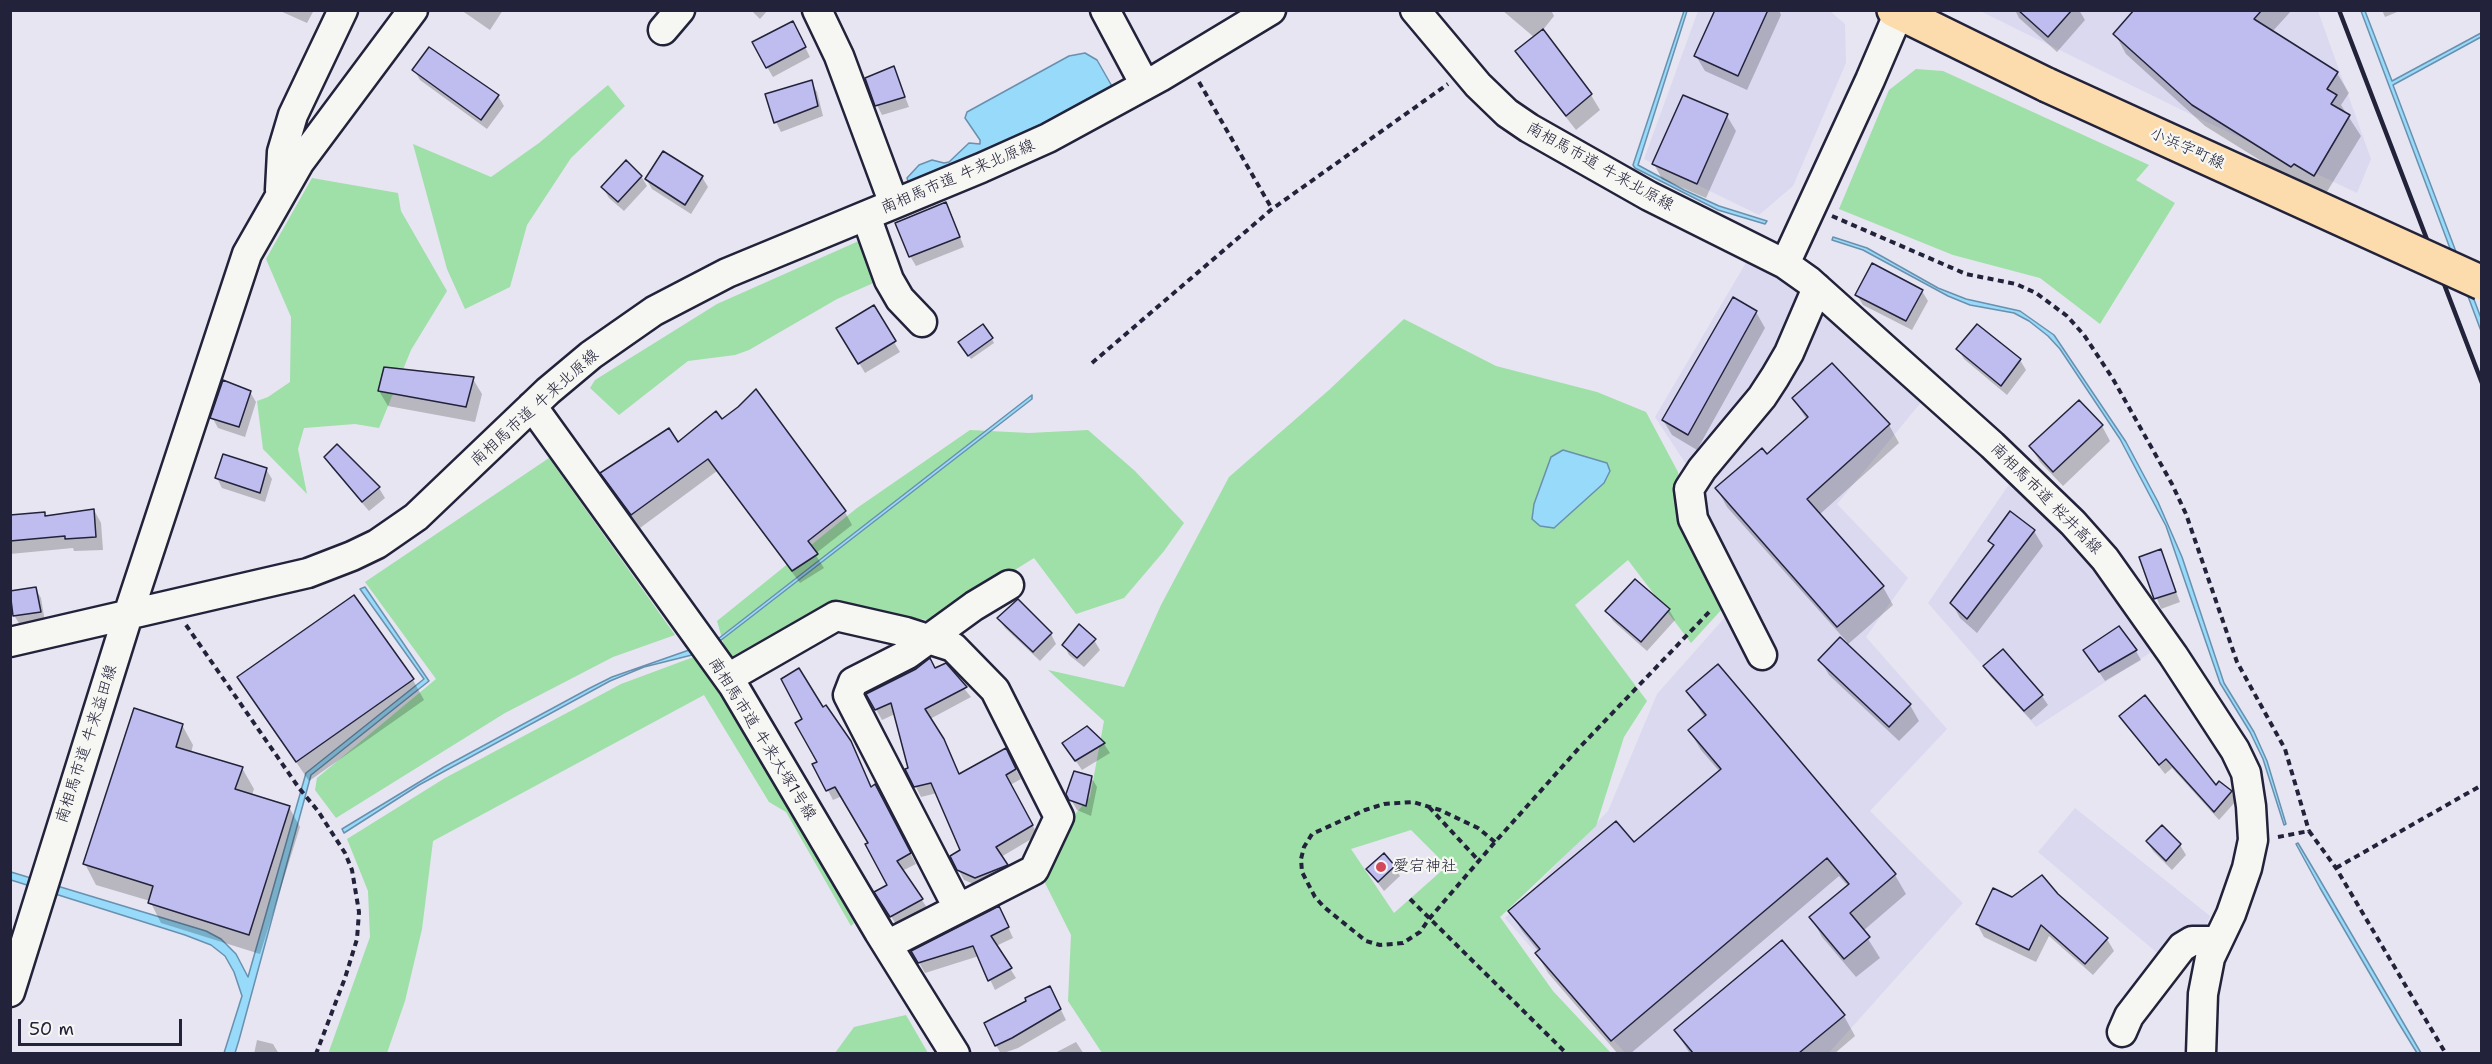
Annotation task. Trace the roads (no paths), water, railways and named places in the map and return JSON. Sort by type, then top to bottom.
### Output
[{"type":"main road","name":"小浜字町線","points":[[1897,11],[2047,85],[2481,283]]},
{"type":"street","points":[[280,192],[282,152],[293,115],[343,10]]},
{"type":"street","name":"南相馬市道 牛来益田線","points":[[10,992],[128,615],[247,254],[298,163],[412,10]]},
{"type":"street","points":[[817,10],[839,56],[894,204]]},
{"type":"street","points":[[1105,10],[1145,85]]},
{"type":"street","name":"南相馬市道 牛来北原線","points":[[1415,10],[1466,71],[1507,113],[1551,142],[1649,196],[1785,264]]},
{"type":"street","points":[[1785,264],[1812,208],[1897,11]]},
{"type":"street","name":"南相馬市道 牛来北原線","points":[[10,642],[308,573],[377,544],[433,504],[532,406],[591,355],[654,311],[727,273],[1048,138],[1145,85],[1257,14]]},
{"type":"street","points":[[866,216],[889,280],[900,299],[922,322]]},
{"type":"street","name":"南相馬市道 桜井高線","points":[[1785,264],[1817,288],[1992,444],[2073,523],[2104,559],[2173,655],[2235,750],[2246,773],[2253,840],[2244,877],[2210,958],[2203,994],[2201,1053]]},
{"type":"street","points":[[1762,655],[1693,519],[1689,489],[1702,469],[1762,397],[1775,377],[1789,353],[1817,288]]},
{"type":"street","name":"南相馬市道 牛来大塚1号線","points":[[532,406],[728,678],[886,945],[955,1053]]},
{"type":"street","points":[[958,908],[848,695],[852,682],[908,654],[926,639],[1009,585]]},
{"type":"street","points":[[728,678],[836,616],[852,618],[953,647],[994,690],[1059,817],[1034,870],[886,945]]},
{"type":"street","points":[[2122,1032],[2128,1016],[2182,947],[2192,940],[2218,941]]},
{"type":"water","points":[[1684,11],[1687,11],[1638,165],[1719,206],[1767,221],[1765,224],[1718,210],[1633,165]]},
{"type":"water","points":[[2361,11],[2365,11],[2392,81],[2481,33],[2481,37],[2393,85],[2481,318],[2481,331]]},
{"type":"water","points":[[1085,53],[1097,60],[1113,88],[1032,131],[909,184],[907,178],[919,165],[932,160],[949,162],[969,143],[980,144],[980,140],[965,118],[967,112],[1069,56]]},
{"type":"water","points":[[1833,237],[1867,248],[1938,288],[1966,299],[2020,311],[2054,335],[2126,442],[2158,502],[2182,557],[2224,683],[2254,732],[2267,761],[2286,824],[2284,825],[2263,759],[2250,732],[2220,683],[2166,526],[2120,439],[2060,349],[2029,321],[2014,313],[1970,305],[1948,296],[1863,250],[1832,240]]},
{"type":"water","points":[[1032,395],[1032,399],[716,644],[714,642]]},
{"type":"water","points":[[1563,450],[1607,463],[1610,471],[1604,483],[1554,528],[1540,526],[1532,519],[1534,504],[1551,457]]},
{"type":"water","points":[[365,587],[429,681],[311,775],[235,1053],[224,1053],[242,996],[234,972],[225,956],[211,945],[185,935],[11,880],[11,872],[206,931],[221,939],[236,954],[248,977],[306,773],[424,679],[360,589]]},
{"type":"water","points":[[692,649],[695,653],[692,655],[644,667],[610,681],[419,785],[344,833],[342,829],[444,767],[590,688],[612,677]]},
{"type":"water","points":[[2298,843],[2421,1053],[2417,1053],[2398,1022],[2320,888],[2296,844]]},
{"type":"railway","points":[[2339,10],[2482,383]]},
{"type":"place","name":"愛宕神社","points":[[1381,867]]}]
